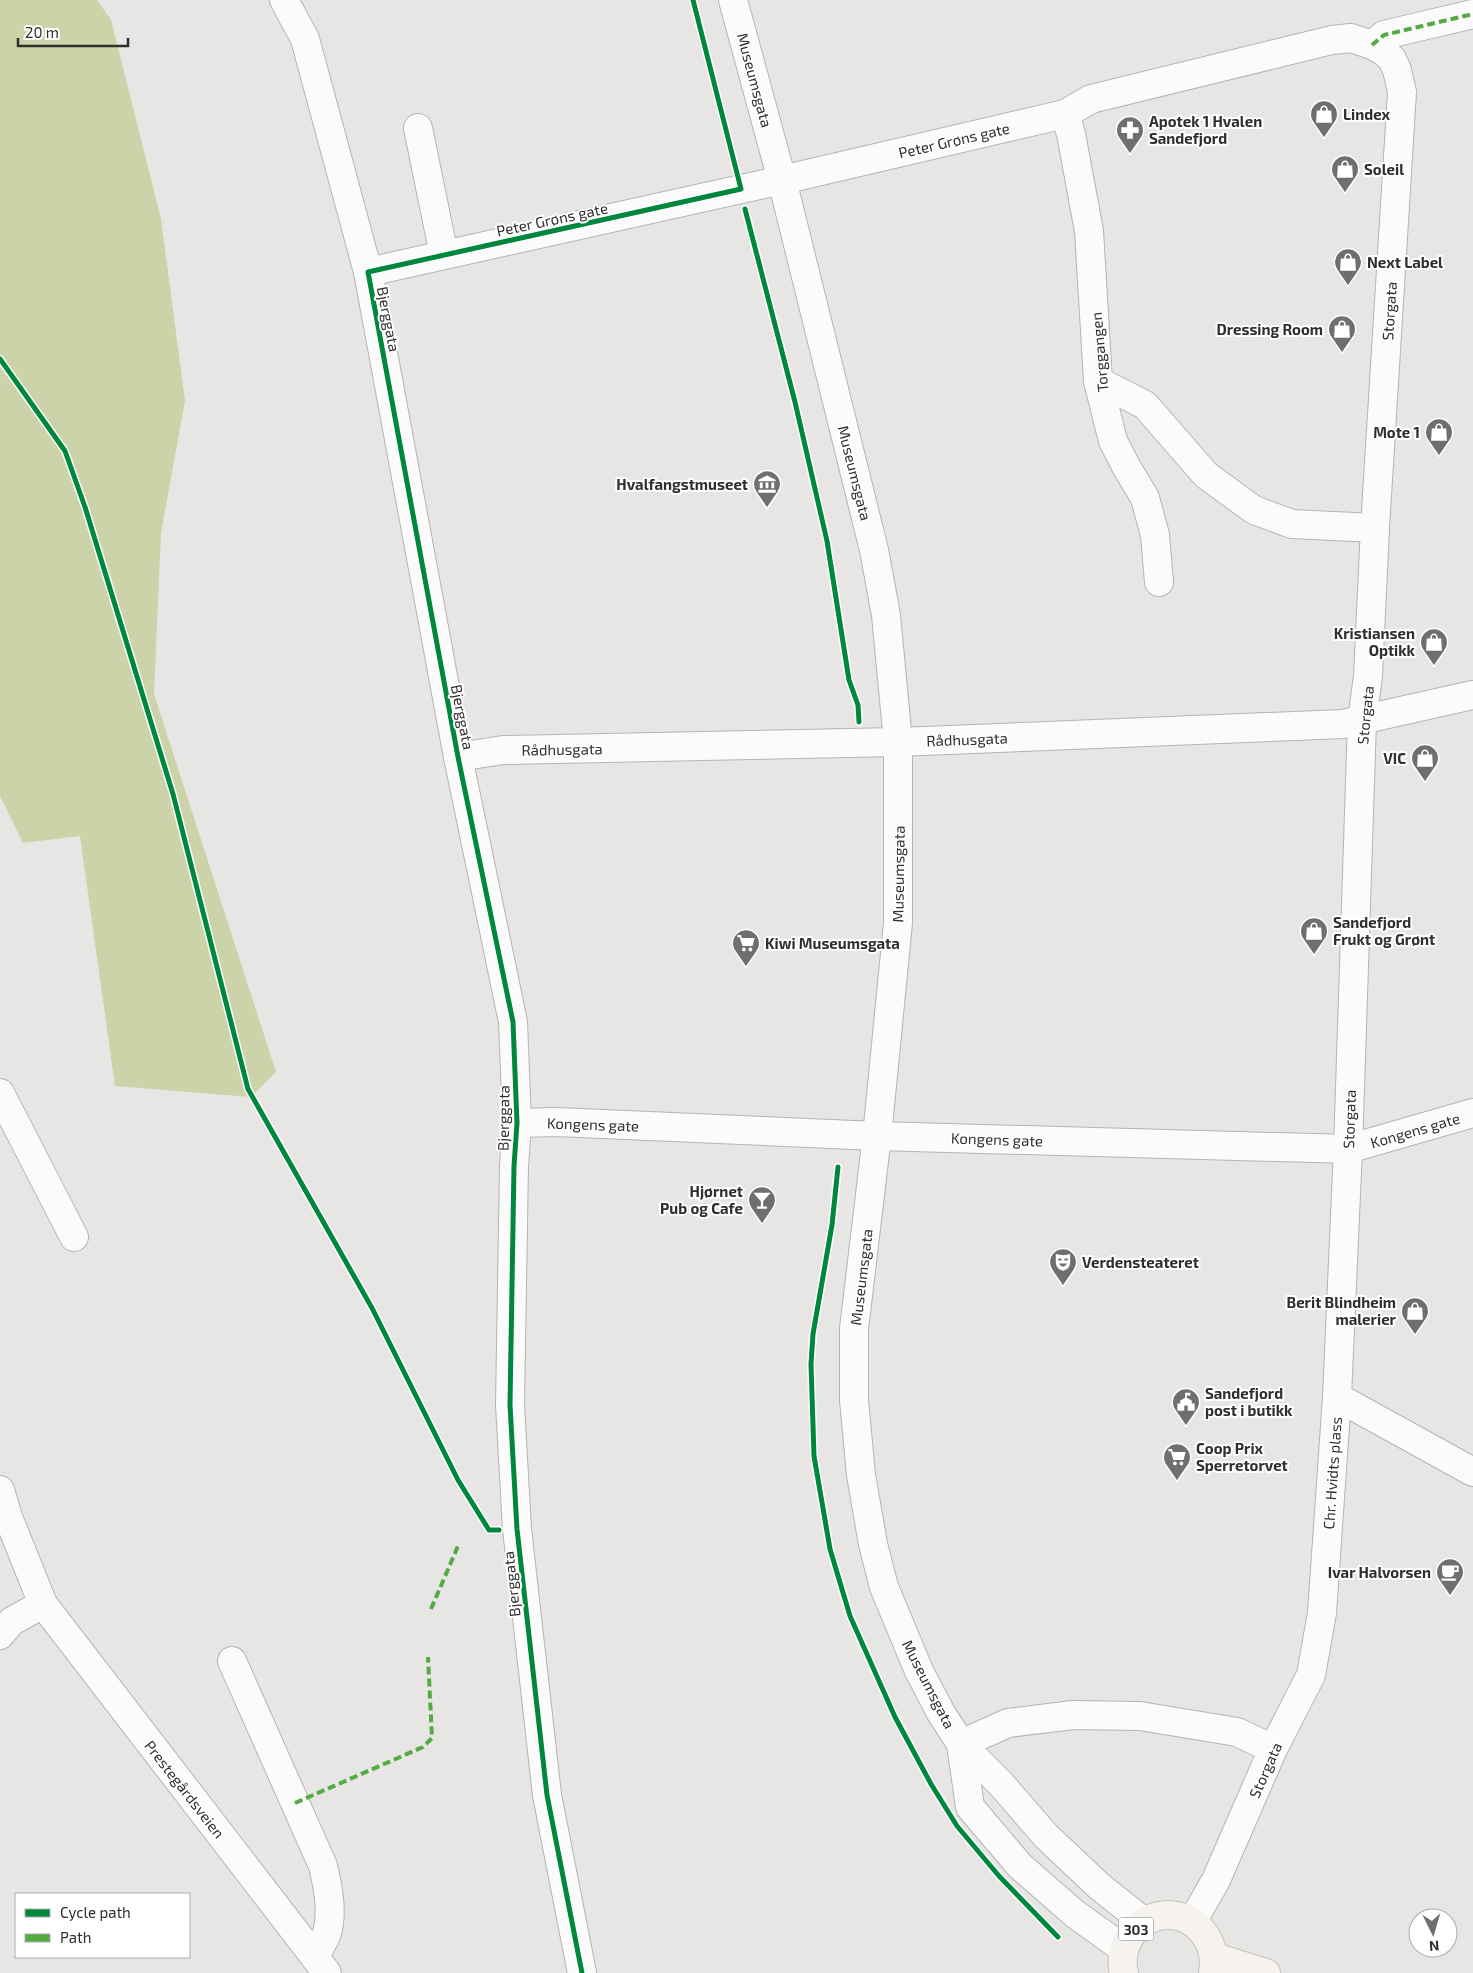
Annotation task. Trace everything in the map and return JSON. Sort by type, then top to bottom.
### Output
[{"type":"main road","name":"303","points":[[1122,1965],[1128,1938],[1144,1922],[1168,1915],[1181,1917],[1204,1931],[1211,1943],[1214,1965],[1266,1973]]},
{"type":"street","name":"Bjerggata","points":[[284,0],[305,39],[368,272],[458,757],[513,1022],[517,1123],[514,1166],[510,1405],[518,1529],[547,1795],[582,1973]]},
{"type":"street","name":"Museumsgata","points":[[733,0],[782,180],[874,550],[886,615],[898,742],[898,923],[877,1136],[854,1329],[854,1400],[861,1475],[873,1544],[884,1587],[919,1670],[941,1713],[961,1744],[1001,1784],[1046,1836],[1099,1886],[1144,1922]]},
{"type":"street","points":[[1372,45],[1384,36],[1473,14]]},
{"type":"street","name":"Peter Grøns gate","points":[[368,272],[782,180],[1065,114],[1091,99],[1332,40],[1352,38],[1372,45]]},
{"type":"street","name":"Storgata","points":[[1337,1397],[1348,1149],[1362,721],[1368,676],[1375,528],[1402,92],[1398,70],[1392,59],[1372,45]]},
{"type":"street","name":"Torggangen","points":[[1065,114],[1071,134],[1090,231],[1098,381],[1113,441],[1145,498],[1155,535],[1159,582]]},
{"type":"street","points":[[418,128],[444,255]]},
{"type":"street","points":[[1098,381],[1145,405],[1206,475],[1254,510],[1292,524],[1375,528]]},
{"type":"street","name":"Rådhusgata","points":[[458,757],[503,750],[898,742],[1343,724],[1473,696]]},
{"type":"street","points":[[0,1093],[74,1237]]},
{"type":"street","name":"Kongens gate","points":[[517,1123],[562,1122],[877,1136],[1348,1149],[1473,1113]]},
{"type":"street","name":"Chr. Hvidts plass","points":[[1322,1613],[1337,1397],[1473,1472]]},
{"type":"street","name":"Prestegårdsveien","points":[[0,1490],[8,1517],[43,1604],[321,1965]]},
{"type":"street","points":[[0,1635],[12,1621],[43,1604]]},
{"type":"street","name":"Storgata","points":[[1192,1922],[1216,1880],[1273,1749],[1312,1675],[1322,1613]]},
{"type":"street","points":[[232,1660],[323,1866],[329,1895],[327,1932],[321,1965]]},
{"type":"street","name":"Museumsgata","points":[[961,1744],[1008,1723],[1072,1716],[1140,1716],[1237,1732],[1273,1749]]},
{"type":"street","name":"Museumsgata","points":[[961,1744],[970,1807],[1020,1866],[1075,1914],[1122,1965]]},
{"type":"green space","points":[[0,0],[97,0],[111,20],[161,219],[185,401],[161,533],[154,694],[276,1072],[251,1097],[115,1086],[80,836],[23,843],[0,796]]},
{"type":"marked path","points":[[1372,45],[1384,35],[1473,14]]},
{"type":"marked path","points":[[431,1609],[458,1546]]},
{"type":"marked path","points":[[295,1803],[423,1747],[432,1738],[428,1657]]},
{"type":"cycle path","points":[[582,1973],[547,1795],[517,1529],[510,1405],[514,1166],[517,1123],[513,1022],[458,757],[368,272],[741,189],[693,0]]},
{"type":"cycle path","points":[[745,209],[795,402],[827,541],[849,680],[858,705],[859,722]]},
{"type":"cycle path","points":[[0,359],[65,451],[85,507],[173,794],[248,1089],[372,1308],[458,1480],[489,1530],[499,1530]]},
{"type":"cycle path","points":[[838,1167],[832,1225],[813,1334],[811,1364],[814,1456],[830,1549],[850,1616],[895,1717],[931,1784],[957,1826],[999,1876],[1058,1937]]},
{"type":"place","name":"Lindex","points":[[1324,138]]},
{"type":"place","name":"Apotek 1 Hvalen Sandefjord","points":[[1130,154]]},
{"type":"place","name":"Soleil","points":[[1345,193]]},
{"type":"place","name":"Next Label","points":[[1348,286]]},
{"type":"place","name":"Dressing Room","points":[[1342,353]]},
{"type":"place","name":"Mote 1","points":[[1439,456]]},
{"type":"place","name":"Hvalfangstmuseet","points":[[767,508]]},
{"type":"place","name":"Kristiansen Optikk","points":[[1434,666]]},
{"type":"place","name":"VIC","points":[[1425,782]]},
{"type":"place","name":"Sandefjord Frukt og Grønt","points":[[1314,955]]},
{"type":"place","name":"Kiwi Museumsgata","points":[[746,967]]},
{"type":"place","name":"Hjørnet Pub og Cafe","points":[[762,1224]]},
{"type":"place","name":"Verdensteateret","points":[[1063,1286]]},
{"type":"place","name":"Berit Blindheim malerier","points":[[1415,1335]]},
{"type":"place","name":"Sandefjord post i butikk","points":[[1186,1426]]},
{"type":"place","name":"Coop Prix Sperretorvet","points":[[1177,1481]]},
{"type":"place","name":"Ivar Halvorsen","points":[[1450,1596]]}]
